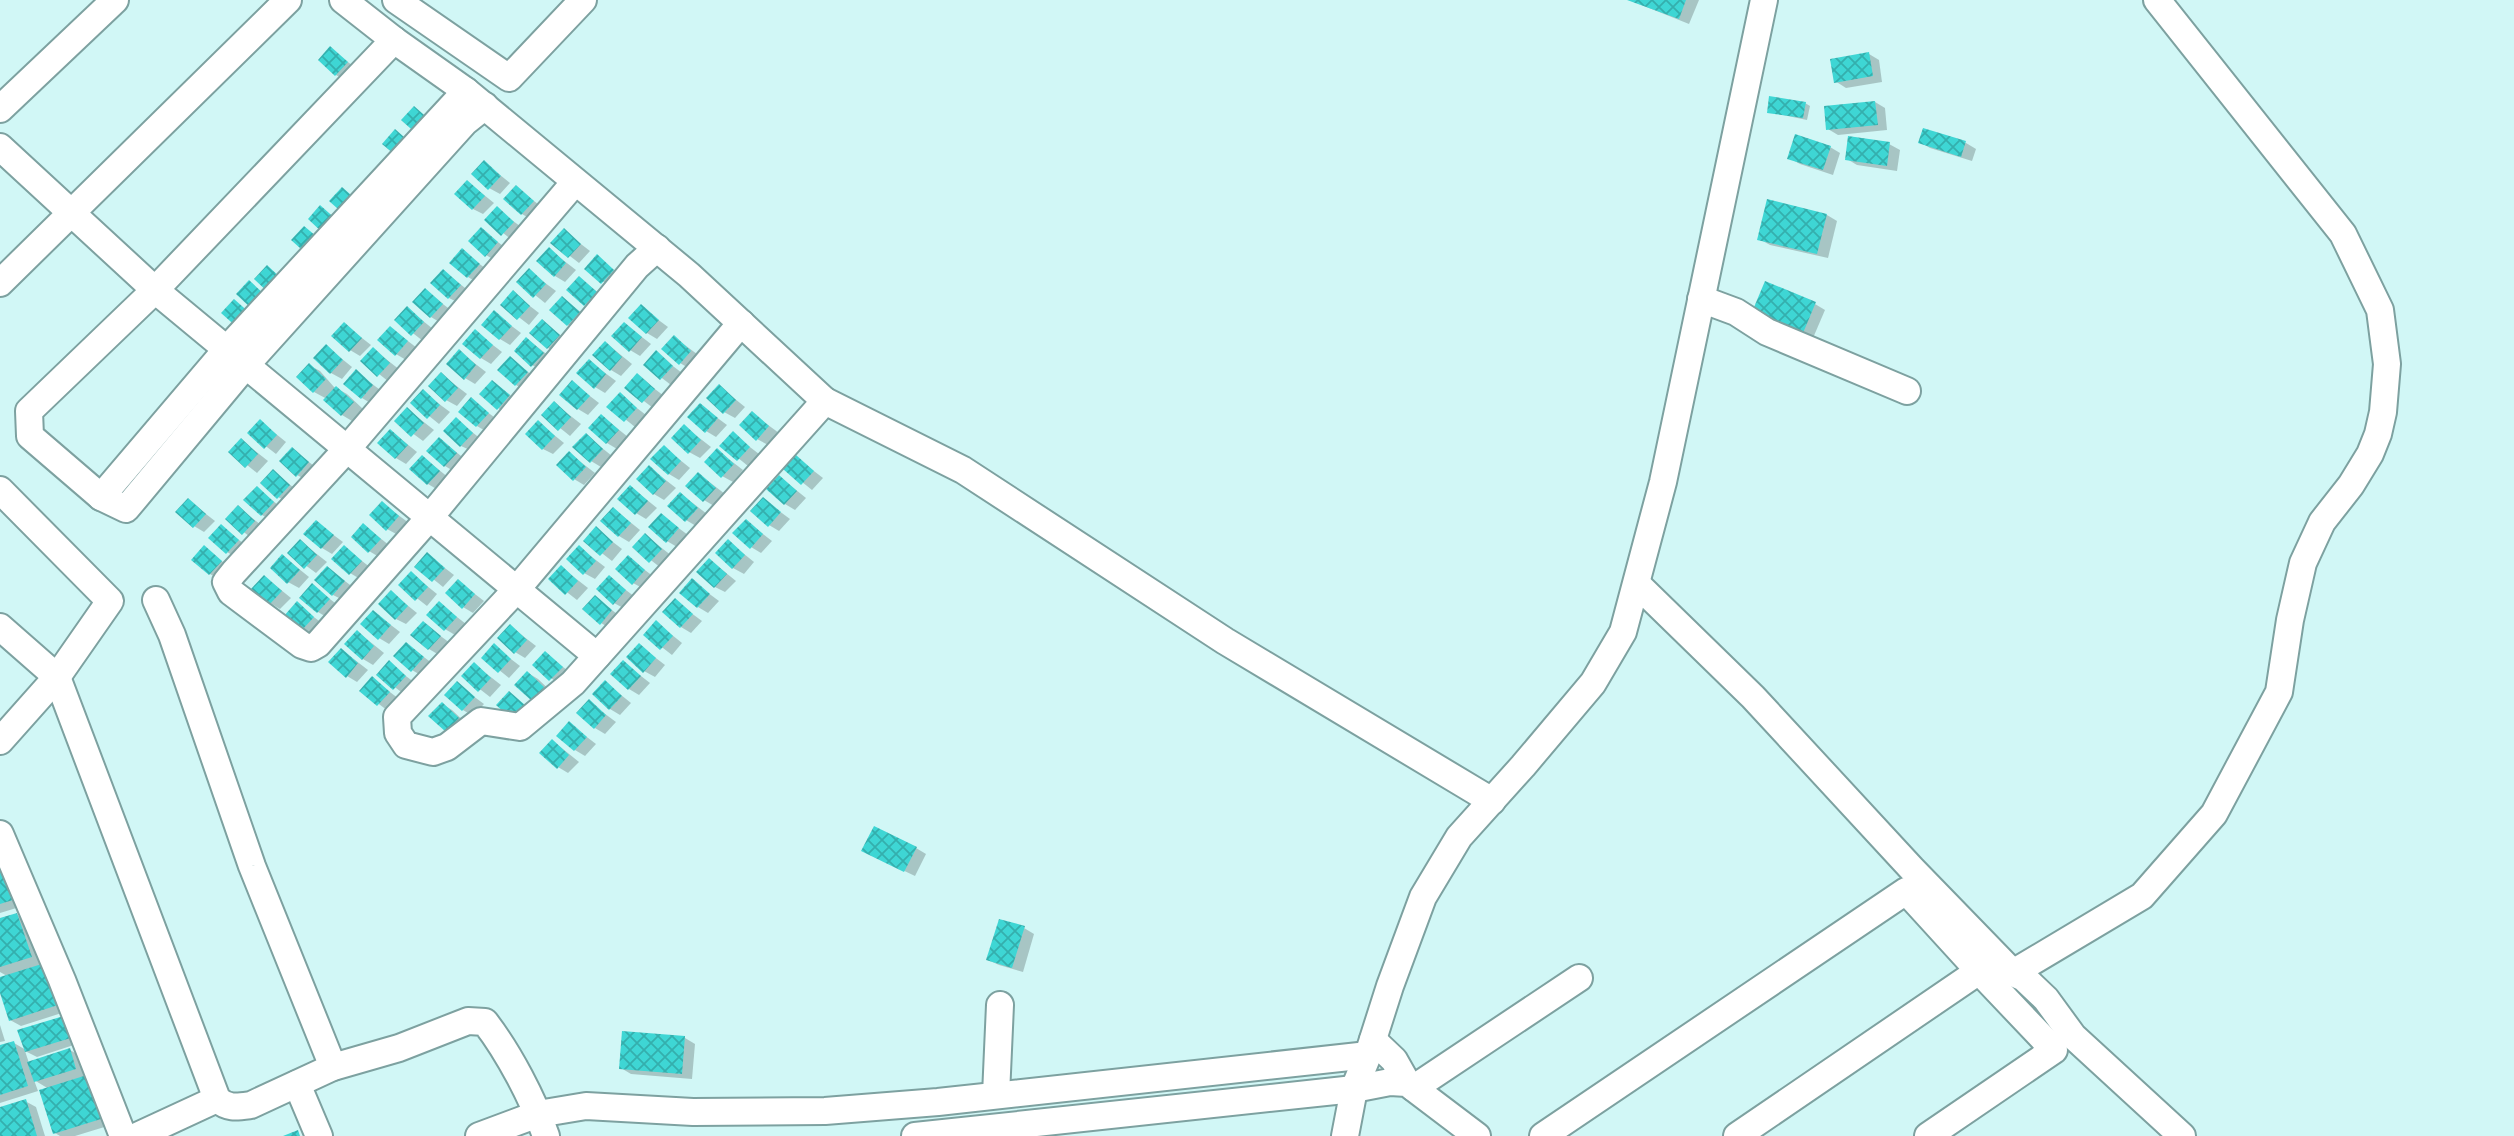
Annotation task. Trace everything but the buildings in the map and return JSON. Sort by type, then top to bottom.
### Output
[{"type":"street","points":[[0,108],[115,0]]},
{"type":"street","points":[[0,283],[288,0]]},
{"type":"street","points":[[343,0],[389,4],[423,19],[509,78],[583,0]]},
{"type":"street","points":[[1345,1136],[1354,1089],[1371,1048],[1423,897],[1459,837],[1593,683],[1623,632],[1663,482],[1764,0]]},
{"type":"street","points":[[2013,973],[2141,896],[2214,814],[2279,692],[2290,620],[2303,563],[2322,522],[2351,485],[2370,454],[2383,412],[2387,364],[2380,310],[2343,234],[2157,0]]},
{"type":"street","points":[[389,4],[397,42],[476,99],[657,248],[825,401],[963,470],[1225,641],[1492,801]]},
{"type":"street","points":[[423,19],[397,42],[155,290],[29,411],[30,436],[101,497],[126,509],[236,357],[350,233],[465,122],[476,99]]},
{"type":"street","points":[[0,147],[155,290],[597,656]]},
{"type":"street","points":[[575,181],[347,449],[234,572],[226,582],[231,592],[302,645],[311,648],[318,644],[430,517],[637,267],[657,248]]},
{"type":"street","points":[[1701,299],[1736,312],[1767,332],[1907,391]]},
{"type":"street","points":[[741,323],[517,589],[397,717],[398,733],[406,745],[433,752],[447,747],[481,721],[520,727],[573,683],[825,401]]},
{"type":"street","points":[[0,490],[110,601],[57,677],[0,741]]},
{"type":"street","points":[[1637,584],[1753,697],[1912,869],[2013,973],[2024,978],[2046,999],[2073,1036],[2182,1136]]},
{"type":"street","points":[[156,600],[172,635],[252,866],[333,1067]]},
{"type":"street","points":[[0,627],[57,677],[217,1100],[225,1106],[244,1106],[333,1067],[398,1048],[468,1021],[485,1022],[499,1041],[542,1125]]},
{"type":"street","points":[[0,834],[62,980],[123,1136]]},
{"type":"street","points":[[1543,1136],[1906,891],[2054,1050],[1928,1136]]},
{"type":"street","points":[[1737,1136],[1979,971]]},
{"type":"street","points":[[915,1136],[1391,1083],[1411,1086],[1579,978]]},
{"type":"street","points":[[996,1095],[1000,1006]]},
{"type":"street","points":[[479,1136],[542,1125],[586,1106],[825,1124],[996,1095],[1371,1048],[1394,1060],[1411,1086],[1477,1136]]},
{"type":"street","points":[[297,1084],[319,1136]]},
{"type":"street","points":[[137,1136],[217,1100]]}]
